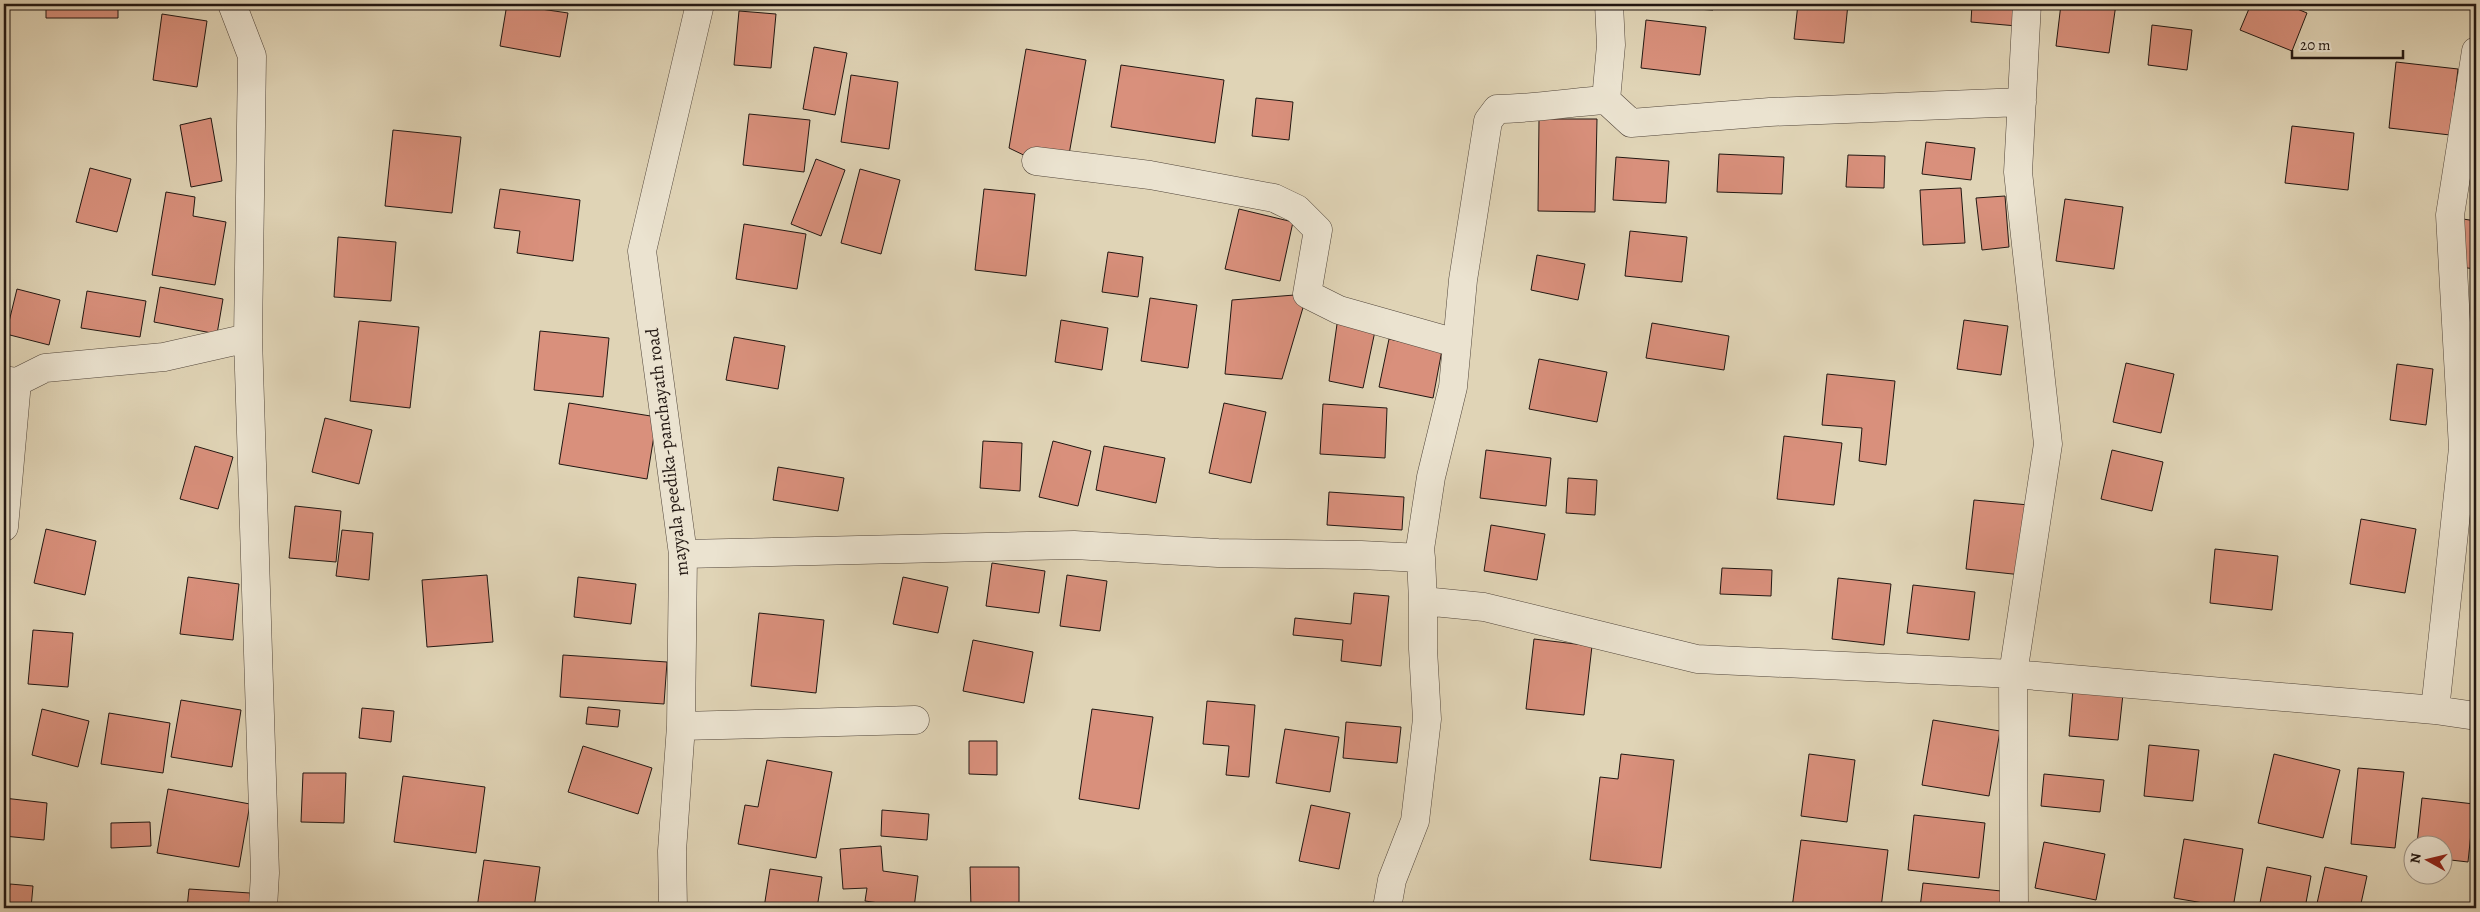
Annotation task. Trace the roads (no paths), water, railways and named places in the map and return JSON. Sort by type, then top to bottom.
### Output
[{"type":"street","points":[[232,4],[252,56],[248,338],[265,863],[263,908]]},
{"type":"street","name":"mayyala peedika-panchayath road","points":[[673,908],[672,851],[681,726],[683,554],[642,251],[700,4]]},
{"type":"street","points":[[1606,100],[1611,45],[1609,4]]},
{"type":"street","points":[[2014,908],[2013,674],[2048,444],[2018,172],[2027,4]]},
{"type":"street","points":[[2435,710],[2463,448],[2450,215],[2476,51]]},
{"type":"street","points":[[1387,908],[1392,880],[1415,821],[1427,719],[1420,549],[1431,478],[1453,387],[1463,280],[1488,120],[1497,109],[1525,109],[1568,102],[1606,100],[1631,123],[1770,112],[2022,102]]},
{"type":"street","points":[[1036,161],[1150,175],[1274,198],[1297,209],[1318,230],[1307,294],[1339,310],[1456,343]]},
{"type":"street","points":[[4,527],[11,381],[45,368],[164,357],[248,338]]},
{"type":"street","points":[[683,554],[1074,545],[1218,553],[1361,555],[1421,558]]},
{"type":"street","points":[[1423,601],[1484,607],[1697,659],[2013,674],[2435,710],[2476,716]]},
{"type":"street","points":[[681,726],[915,720]]}]
